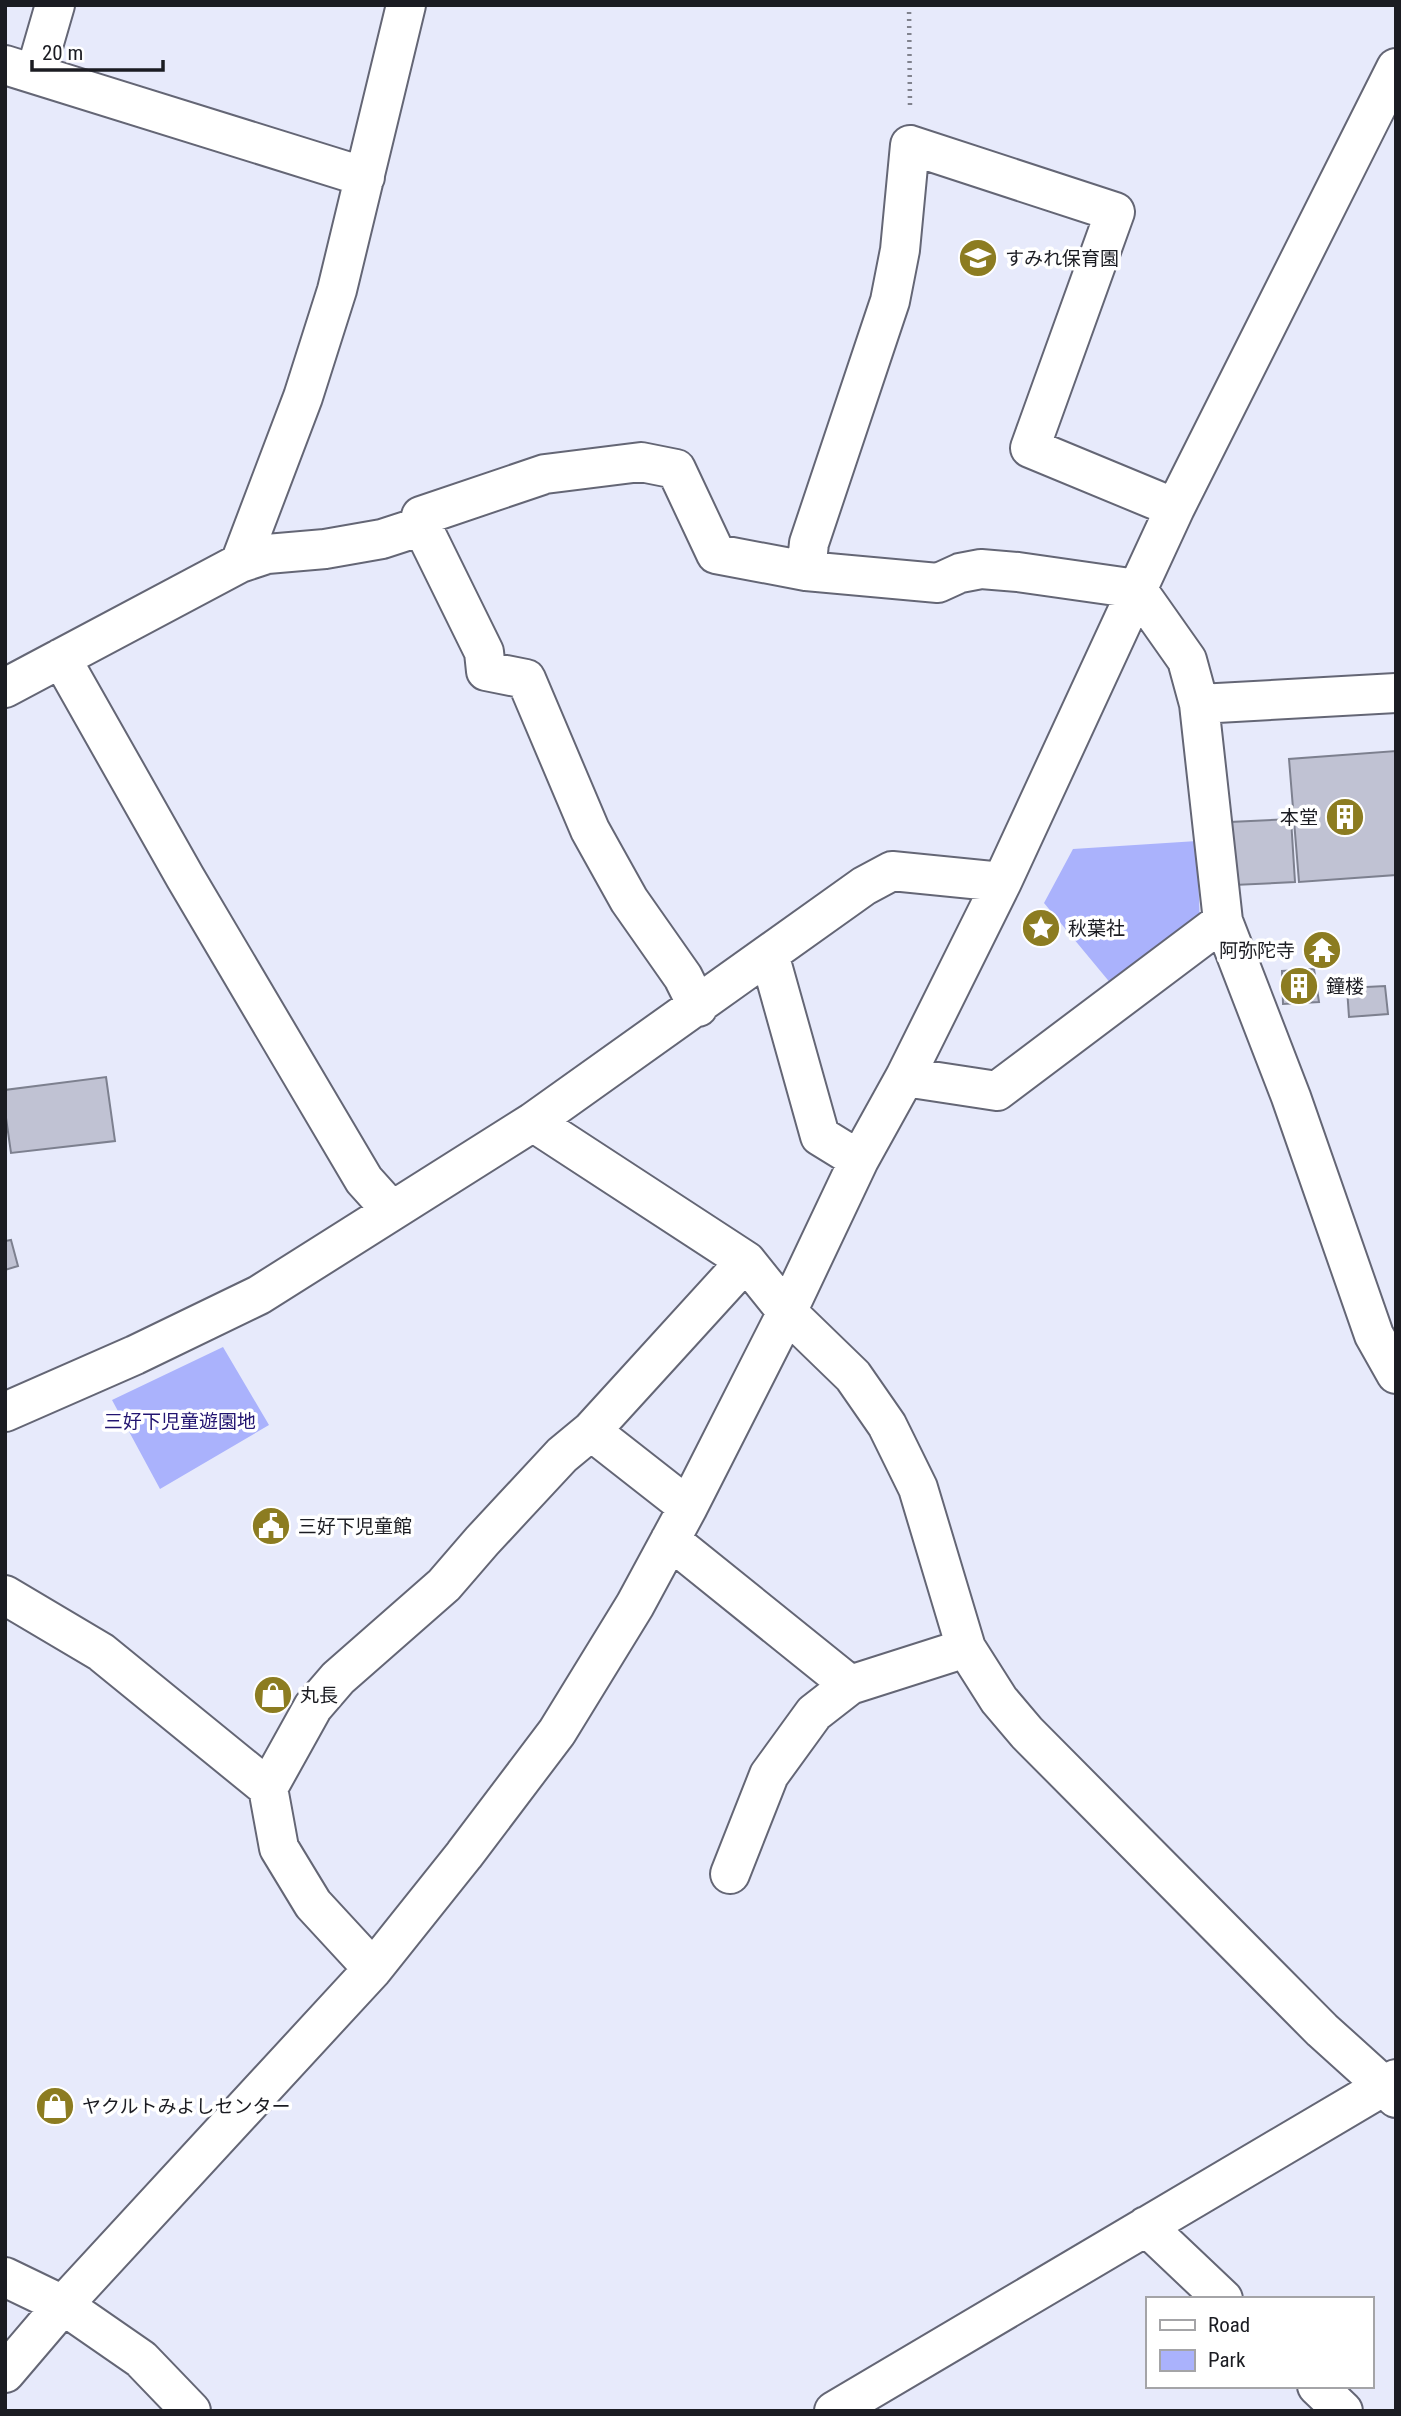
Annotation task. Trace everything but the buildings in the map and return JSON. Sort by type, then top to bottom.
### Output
[{"type":"street","points":[[55,5],[20,70],[365,177]]},
{"type":"street","points":[[240,563],[303,397],[337,290],[406,5]]},
{"type":"street","points":[[5,2373],[63,2305],[373,1969],[557,1732],[635,1605],[787,1312],[859,1160],[905,1077],[1002,882],[1175,508],[1396,68]]},
{"type":"street","points":[[806,571],[809,543],[890,301],[900,250],[910,145],[1115,212],[1030,448],[1175,508]]},
{"type":"street","points":[[698,1007],[683,977],[629,900],[590,830],[526,678],[486,671],[484,652],[422,526],[421,516],[545,474],[641,462],[676,469],[716,554],[806,571],[938,583],[960,573],[981,569],[1137,589],[1188,660],[1199,704],[1223,921],[1385,1331],[1396,1374]]},
{"type":"street","points":[[5,688],[240,563],[267,554],[326,549],[382,539],[422,526]]},
{"type":"street","points":[[61,658],[185,877],[350,1157],[364,1180],[391,1210]]},
{"type":"street","points":[[1199,704],[1396,693]]},
{"type":"street","points":[[5,1412],[135,1355],[259,1295],[533,1122],[698,1007],[864,886],[892,871],[1002,882]]},
{"type":"street","points":[[905,1077],[997,1091],[1223,921]]},
{"type":"street","points":[[769,954],[821,1136],[859,1160]]},
{"type":"street","points":[[533,1122],[746,1261],[787,1312],[853,1376],[887,1425],[918,1488],[966,1648],[999,1700],[1027,1733],[1322,2030],[1392,2088],[1146,2226],[834,2411]]},
{"type":"street","points":[[373,1969],[313,1904],[279,1848],[268,1788],[313,1707],[338,1678],[444,1585],[562,1455],[591,1430],[746,1261]]},
{"type":"street","points":[[591,1430],[679,1524],[850,1685]]},
{"type":"street","points":[[5,1595],[101,1651],[268,1788]]},
{"type":"street","points":[[730,1874],[769,1775],[814,1713],[850,1685],[966,1648]]},
{"type":"street","points":[[1146,2226],[1221,2297]]},
{"type":"street","points":[[5,2277],[63,2305],[141,2359],[191,2411]]},
{"type":"street","points":[[1319,2388],[1343,2411]]},
{"type":"path","points":[[909,5],[910,145]]},
{"type":"green space","points":[[1197,841],[1200,927],[1112,985],[1044,903],[1073,849]]},
{"type":"green space","name":"三好下児童遊園地","points":[[223,1347],[269,1425],[160,1489],[112,1400]]},
{"type":"place","name":"すみれ保育園","points":[[978,258]]},
{"type":"place","name":"本堂","points":[[1345,817]]},
{"type":"place","name":"秋葉社","points":[[1041,928]]},
{"type":"place","name":"阿弥陀寺","points":[[1322,950]]},
{"type":"place","name":"鐘楼","points":[[1299,986]]},
{"type":"place","name":"三好下児童館","points":[[271,1526]]},
{"type":"place","name":"丸長","points":[[273,1695]]},
{"type":"place","name":"ヤクルトみよしセンター","points":[[55,2106]]}]
